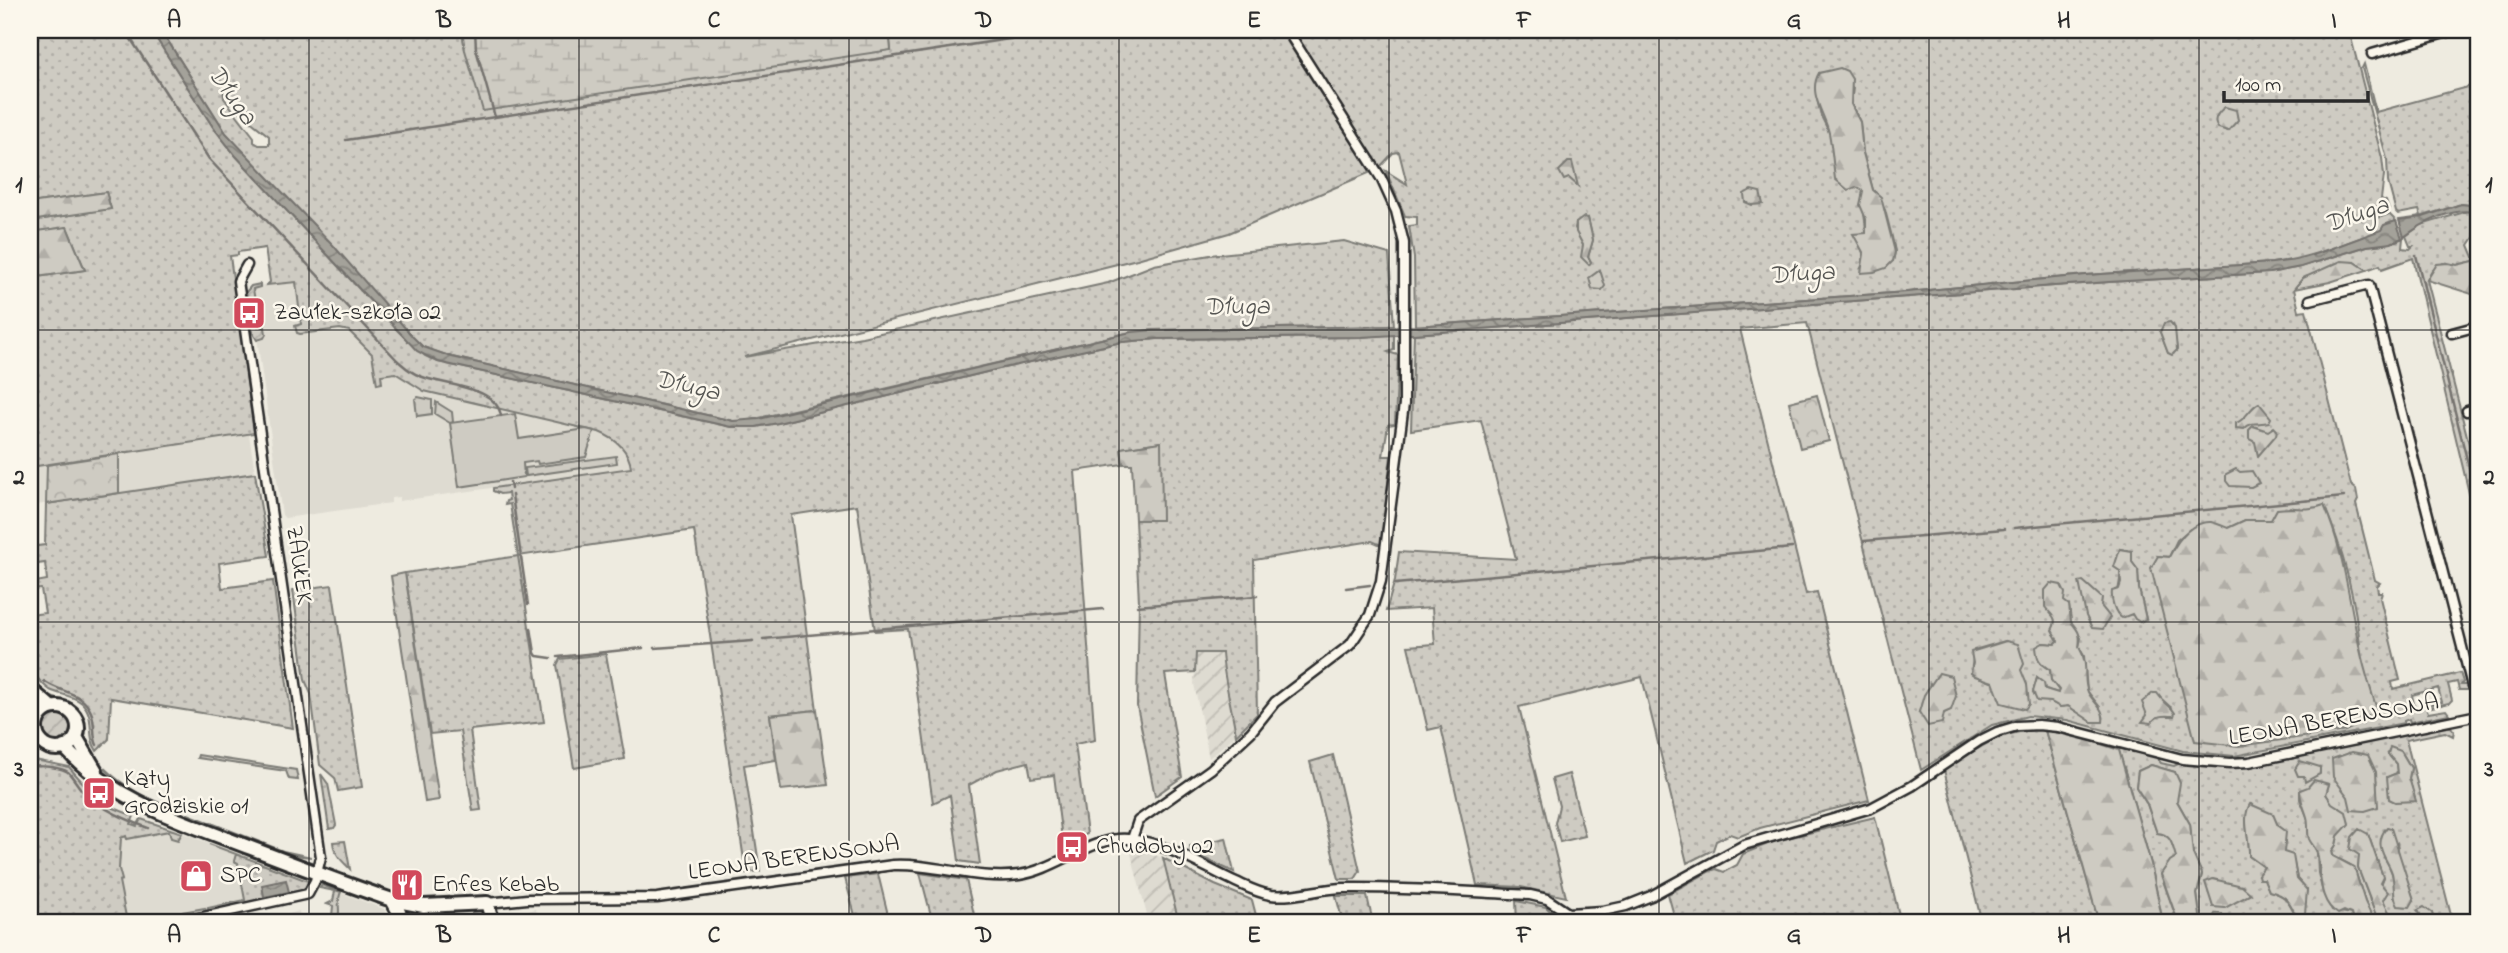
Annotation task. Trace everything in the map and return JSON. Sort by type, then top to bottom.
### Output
[{"type":"street","points":[[1132,839],[1135,824],[1139,820],[1184,790],[1251,732],[1275,702],[1350,645],[1370,615],[1378,595],[1386,555],[1404,404],[1404,243],[1390,196],[1378,173],[1287,30]]},
{"type":"street","points":[[2372,54],[2455,30]]},
{"type":"street","name":"ZAUŁEK","points":[[247,265],[238,281],[321,857],[317,873]]},
{"type":"street","points":[[2310,300],[2370,285],[2472,686]]},
{"type":"street","points":[[2452,333],[2478,326]]},
{"type":"street","points":[[2467,411],[2478,408]]},
{"type":"street","points":[[30,689],[51,708]]},
{"type":"street","points":[[30,702],[39,716]]},
{"type":"street","points":[[51,708],[65,708],[73,714],[77,723],[76,737],[64,747],[52,748],[34,738],[39,716],[51,708]]},
{"type":"street","name":"LEONA BERENSONA","points":[[64,747],[120,793],[152,810],[392,900],[424,906],[527,899],[657,898],[902,864],[985,875],[1020,875],[1053,865],[1108,841],[1132,839],[1154,845],[1250,889],[1273,895],[1364,888],[1530,895],[1547,899],[1568,913],[1603,911],[1626,906],[1651,896],[1744,845],[1866,811],[1912,786],[1979,741],[2011,727],[2030,724],[2058,727],[2182,759],[2230,764],[2478,715]]},
{"type":"street","name":"LEONA BERENSONA","points":[[76,737],[100,777]]},
{"type":"street","points":[[181,922],[303,897],[311,891],[317,873]]},
{"type":"street","points":[[392,900],[406,923],[424,906]]},
{"type":"street","points":[[487,902],[493,923]]},
{"type":"street","points":[[1568,913],[1571,923]]},
{"type":"shaded area","points":[[304,280],[392,370],[416,388],[599,432],[621,445],[632,468],[399,501],[399,497],[391,498],[391,503],[285,518],[282,515],[250,289],[253,286]]},
{"type":"shaded area","points":[[249,434],[255,473],[30,506],[30,467]]},
{"type":"shaded area","points":[[1196,653],[1222,653],[1224,680],[1233,709],[1236,735],[1209,758],[1194,684]]},
{"type":"shaded area","points":[[167,827],[297,877],[305,889],[143,923],[117,923],[120,836]]},
{"type":"shaded area","points":[[1129,846],[1163,858],[1179,923],[1149,923]]},
{"type":"shaded area","points":[[336,891],[384,909],[392,923],[335,923]]},
{"type":"shaded area","points":[[535,909],[541,918],[550,916],[551,923],[510,923],[518,914]]},
{"type":"shaded area","points":[[299,911],[301,923],[272,921],[277,915],[279,917]]},
{"type":"green space","points":[[30,30],[151,30],[213,127],[236,156],[398,331],[425,356],[438,362],[731,427],[756,427],[1122,342],[1394,334],[1394,350],[1388,352],[1398,355],[1395,424],[1388,425],[1383,456],[1391,456],[1381,545],[1372,541],[1254,560],[1257,714],[1236,735],[1222,653],[1196,653],[1195,672],[1165,674],[1182,777],[1155,796],[1137,706],[1139,602],[1135,520],[1161,520],[1161,442],[1121,448],[1123,464],[1075,471],[1095,740],[1075,744],[1087,834],[1063,847],[1054,775],[1031,778],[1028,762],[997,770],[969,785],[980,864],[959,861],[950,795],[933,803],[908,629],[875,631],[857,505],[791,515],[817,710],[770,715],[776,760],[744,765],[760,871],[746,873],[694,530],[518,556],[510,504],[505,505],[509,500],[508,493],[493,491],[493,488],[631,468],[621,446],[611,438],[599,432],[424,391],[395,373],[381,375],[382,383],[377,384],[372,354],[349,331],[340,329],[297,333],[295,326],[301,324],[296,282],[267,285],[270,282],[265,248],[238,252],[238,255],[230,256],[254,433],[30,467],[30,278],[85,270],[67,227],[30,232],[30,221],[111,209],[106,192],[30,203]]},
{"type":"green space","points":[[161,30],[462,30],[465,50],[891,50],[889,30],[1280,30],[1371,172],[1229,233],[1137,259],[744,357],[862,337],[1108,283],[1154,265],[1210,255],[1344,241],[1389,254],[1394,326],[1131,332],[746,421],[733,421],[452,357],[423,347],[226,133]],"holes":[[[223,90],[244,116],[269,136],[269,145],[254,142],[254,137],[224,98]]]},
{"type":"green space","points":[[462,30],[889,30],[891,50],[483,111],[465,50]]},
{"type":"green space","points":[[1293,30],[2349,30],[2382,158],[2384,175],[2381,199],[2386,201],[2389,209],[2378,218],[2389,214],[2396,221],[2384,225],[2382,230],[2328,249],[2272,263],[2086,275],[1907,292],[1415,326],[1414,258],[1409,226],[1417,225],[1417,217],[1405,216],[1386,171],[1407,184],[1399,152],[1393,153],[1380,167]],"holes":[[[1829,72],[1853,88],[1851,104],[1860,122],[1863,153],[1873,190],[1885,210],[1895,252],[1893,261],[1861,268],[1864,257],[1858,240],[1866,234],[1863,190],[1856,187],[1821,116],[1817,99],[1819,73]],[[1588,218],[1593,240],[1588,256],[1575,228],[1576,223]]]},
{"type":"green space","points":[[2364,64],[2376,112],[2478,84],[2478,206],[2461,204],[2420,217],[2414,217],[2421,216],[2419,210],[2398,214],[2396,212],[2388,182],[2387,159],[2362,68]]},
{"type":"green space","points":[[1840,68],[1847,71],[1852,79],[1851,104],[1860,122],[1863,153],[1873,190],[1881,197],[1895,252],[1893,261],[1886,268],[1874,272],[1861,273],[1864,254],[1853,234],[1866,233],[1866,219],[1860,205],[1863,191],[1856,187],[1848,190],[1835,179],[1829,133],[1816,96],[1819,73]]},
{"type":"green space","points":[[2225,107],[2236,110],[2238,120],[2228,131],[2218,128],[2215,122]]},
{"type":"green space","points":[[1568,162],[1572,162],[1578,186],[1569,178],[1564,180],[1559,171]]},
{"type":"green space","points":[[1751,190],[1760,192],[1763,204],[1752,205],[1745,202],[1744,194]]},
{"type":"green space","points":[[106,192],[111,209],[30,221],[30,203]]},
{"type":"green space","points":[[2468,211],[2478,213],[2478,237],[2475,236],[2469,245],[2478,260],[2457,265],[2443,263],[2432,271],[2427,280],[2478,479],[2478,531],[2413,258],[2382,269],[2380,265],[2367,270],[2355,262],[2303,278],[2294,289],[2299,311],[2306,310],[2351,485],[2356,489],[2356,504],[2375,580],[2380,583],[2377,586],[2378,592],[2382,592],[2380,598],[2400,680],[2392,682],[2393,689],[2460,673],[2463,682],[2461,685],[2466,685],[2468,690],[2459,690],[2457,682],[2448,684],[2452,700],[2449,703],[2432,707],[2431,704],[2442,702],[2438,688],[2412,695],[2415,709],[2426,705],[2428,713],[2446,710],[2449,714],[2410,722],[2409,719],[2404,723],[2234,756],[2183,751],[2067,720],[2028,716],[1992,725],[1921,770],[1807,323],[1740,329],[1806,594],[1817,592],[1869,800],[1760,828],[1738,837],[1730,834],[1716,841],[1713,850],[1687,863],[1642,677],[1519,707],[1566,897],[1521,887],[1477,885],[1441,727],[1428,730],[1408,646],[1435,644],[1432,608],[1386,611],[1395,580],[1399,552],[1516,559],[1481,420],[1411,430],[1414,334],[2109,282],[2269,273],[2301,267],[2367,246],[2391,243],[2403,238],[2402,248],[2410,249],[2413,246],[2410,246],[2406,236],[2421,225]],"holes":[[[2173,324],[2177,349],[2168,353],[2160,332]],[[2324,506],[2338,541],[2348,578],[2359,635],[2361,672],[2357,725],[2345,731],[2323,734],[2158,556],[2169,557],[2177,540],[2190,529],[2228,528],[2245,520],[2272,520],[2290,507],[2309,511]],[[2120,549],[2131,551],[2132,562],[2138,570],[2146,619],[2116,610],[2120,571],[2115,567]],[[2069,605],[2071,622],[2081,638],[2079,647],[2084,656],[2087,691],[2100,707],[2092,721],[2068,706],[2060,707],[2033,692],[2037,678],[2045,689],[2058,693],[2059,691],[2051,680],[2050,670],[2041,664],[2043,643],[2055,644],[2058,637],[2054,634],[2055,617]],[[2005,641],[2027,685],[2027,696],[1971,673],[1974,650]],[[1930,683],[1950,710],[1944,713],[1919,712]],[[2153,693],[2172,708],[2169,716],[2154,718],[2147,715],[2148,700]]]},
{"type":"green space","points":[[1584,217],[1588,218],[1593,240],[1588,257],[1591,262],[1589,265],[1581,257],[1583,245],[1576,232],[1576,223]]},
{"type":"green space","points":[[67,227],[85,270],[30,278],[30,232]]},
{"type":"green space","points":[[2478,260],[2478,296],[2427,280],[2437,264],[2457,265]]},
{"type":"green space","points":[[2341,261],[2355,262],[2367,270],[2330,282],[2294,289],[2303,278]]},
{"type":"green space","points":[[1600,270],[1605,286],[1602,290],[1592,289],[1589,278]]},
{"type":"green space","points":[[260,284],[260,287],[253,289],[255,301],[262,301],[255,305],[257,317],[264,317],[258,321],[258,327],[265,327],[266,334],[264,338],[257,340],[252,332],[246,292],[251,286]]},
{"type":"green space","points":[[2170,322],[2175,328],[2177,350],[2172,355],[2168,353],[2160,332],[2164,323]]},
{"type":"green space","points":[[1817,395],[1829,441],[1800,448],[1789,402]]},
{"type":"green space","points":[[418,397],[432,400],[432,414],[417,416],[415,399]]},
{"type":"green space","points":[[436,402],[452,412],[453,422],[450,423],[435,414]]},
{"type":"green space","points":[[2259,403],[2271,418],[2269,422],[2253,424],[2244,429],[2236,428],[2236,423]]},
{"type":"green space","points":[[515,414],[519,439],[586,429],[594,431],[586,457],[538,464],[537,461],[523,463],[524,477],[459,487],[450,423]]},
{"type":"green space","points":[[2253,426],[2268,431],[2274,427],[2277,430],[2276,435],[2258,456],[2255,442],[2249,439],[2249,430]]},
{"type":"green space","points":[[1161,442],[1162,520],[1135,520],[1132,464],[1123,464],[1121,448]]},
{"type":"green space","points":[[119,454],[119,493],[46,504],[47,465]]},
{"type":"green space","points":[[616,456],[617,463],[526,476],[525,468]]},
{"type":"green space","points":[[2236,469],[2240,472],[2252,471],[2259,483],[2251,487],[2230,486],[2226,481],[2226,474]]},
{"type":"green space","points":[[255,473],[269,556],[219,563],[222,588],[273,581],[293,728],[111,698],[109,739],[97,751],[92,739],[89,714],[82,703],[50,690],[30,669],[30,615],[45,613],[41,589],[30,590],[30,583],[47,580],[45,563],[30,565],[30,547],[45,545],[46,504]]},
{"type":"green space","points":[[2324,505],[2337,543],[2362,658],[2377,710],[2370,716],[2362,716],[2357,725],[2345,731],[2239,746],[2195,741],[2151,568],[2158,556],[2169,557],[2181,539],[2197,525],[2211,522],[2228,528],[2245,520],[2271,520],[2277,509]]},
{"type":"green space","points":[[2120,549],[2132,551],[2132,562],[2138,570],[2146,619],[2140,622],[2132,614],[2122,618],[2114,606],[2112,591],[2119,589],[2121,583],[2120,571],[2114,567]]},
{"type":"green space","points":[[518,556],[544,722],[470,730],[481,810],[473,811],[460,731],[430,734],[405,573]]},
{"type":"green space","points":[[405,573],[439,800],[425,802],[391,576]]},
{"type":"green space","points":[[2083,581],[2102,598],[2101,606],[2110,617],[2103,629],[2092,628],[2086,616],[2079,582]]},
{"type":"green space","points":[[2051,583],[2061,585],[2065,593],[2064,601],[2069,605],[2071,622],[2078,631],[2086,687],[2101,710],[2103,722],[2092,722],[2068,706],[2060,707],[2051,702],[2037,701],[2033,692],[2037,678],[2044,683],[2045,689],[2058,693],[2059,690],[2051,680],[2050,670],[2039,660],[2036,647],[2043,643],[2055,644],[2058,641],[2052,630],[2055,620],[2045,607],[2045,590]]},
{"type":"green space","points":[[332,585],[362,787],[338,791],[335,778],[320,765],[293,590]]},
{"type":"green space","points":[[2006,641],[2018,644],[2024,664],[2021,670],[2027,685],[2029,704],[2025,709],[2001,703],[1993,682],[1971,673],[1971,652]]},
{"type":"green space","points":[[606,654],[625,759],[574,768],[557,665],[560,659]]},
{"type":"green space","points":[[1939,673],[1951,676],[1956,696],[1951,710],[1944,713],[1942,723],[1928,726],[1919,712],[1924,695]]},
{"type":"green space","points":[[2157,693],[2171,708],[2174,716],[2159,717],[2151,723],[2142,722],[2147,715],[2142,702]]},
{"type":"green space","points":[[47,696],[67,702],[78,710],[83,723],[85,744],[80,738],[81,727],[76,713]]},
{"type":"green space","points":[[817,710],[828,785],[781,790],[770,715]]},
{"type":"green space","points":[[57,714],[67,718],[71,728],[67,738],[57,742],[47,738],[43,728],[47,718]]},
{"type":"green space","points":[[2451,727],[2453,736],[2445,732],[2406,740],[2453,923],[2434,923],[2432,913],[2418,911],[2421,914],[2409,923],[2390,923],[2381,888],[2383,877],[2368,834],[2359,855],[2358,868],[2379,923],[2375,923],[2354,867],[2333,856],[2338,831],[2335,814],[2326,794],[2329,784],[2300,790],[2300,799],[2308,819],[2309,838],[2317,852],[2323,893],[2332,910],[2351,914],[2353,921],[2223,923],[2222,914],[2215,914],[2210,923],[2201,923],[2197,894],[2202,874],[2193,854],[2190,824],[2177,801],[2175,772],[2151,765],[2138,771],[2136,787],[2147,804],[2157,833],[2169,838],[2177,858],[2161,875],[2177,920],[2174,923],[2163,923],[2151,864],[2119,751],[2114,747],[2156,757],[2161,763],[2174,766],[2180,763],[2244,767]],"holes":[[[2401,751],[2411,768],[2409,778],[2415,801],[2388,777],[2397,773],[2396,764],[2388,754]],[[2251,804],[2278,826],[2284,841],[2284,852],[2294,863],[2297,879],[2307,890],[2297,918],[2287,900],[2269,891],[2264,878],[2258,875],[2264,867],[2249,856],[2246,822]],[[2397,843],[2399,858],[2414,900],[2394,897],[2393,876],[2384,857]]]},
{"type":"green space","points":[[2045,730],[2099,923],[1982,923],[1944,770],[2003,736]]},
{"type":"green space","points":[[2045,730],[2119,750],[2151,864],[2163,923],[2099,923]]},
{"type":"green space","points":[[2390,747],[2401,751],[2411,768],[2409,778],[2416,801],[2395,802],[2389,799],[2387,777],[2397,773],[2396,764],[2388,754]]},
{"type":"green space","points":[[2352,752],[2368,755],[2376,772],[2378,807],[2365,811],[2351,810],[2348,797],[2333,777],[2332,759]]},
{"type":"green space","points":[[198,755],[296,770],[298,780],[289,779],[286,771],[197,758]]},
{"type":"green space","points":[[1333,755],[1360,871],[1355,879],[1339,879],[1310,762]]},
{"type":"green space","points":[[30,759],[69,767],[93,794],[109,806],[134,816],[131,824],[137,826],[141,819],[182,833],[178,840],[171,838],[169,831],[121,838],[119,869],[122,880],[119,881],[127,922],[205,908],[206,911],[177,917],[177,923],[30,923]]},
{"type":"green space","points":[[2300,761],[2320,767],[2320,774],[2305,782],[2304,776],[2298,776],[2295,769]]},
{"type":"green space","points":[[101,765],[128,787],[182,811],[181,814],[123,788],[105,773]]},
{"type":"green space","points":[[2151,765],[2175,772],[2180,783],[2177,801],[2190,824],[2193,854],[2202,874],[2197,894],[2201,923],[2174,923],[2177,919],[2161,874],[2176,857],[2169,838],[2157,833],[2147,804],[2136,787],[2138,771]]},
{"type":"green space","points":[[321,774],[328,784],[336,825],[329,829]]},
{"type":"green space","points":[[1569,774],[1585,836],[1560,842],[1555,823],[1559,806],[1552,779]]},
{"type":"green space","points":[[2314,780],[2329,784],[2326,794],[2332,803],[2346,812],[2349,824],[2338,836],[2332,851],[2333,856],[2354,867],[2375,923],[2349,923],[2353,921],[2351,914],[2344,911],[2338,914],[2331,909],[2323,895],[2317,853],[2309,839],[2308,820],[2300,794],[2300,790],[2308,787]]},
{"type":"green space","points":[[2250,804],[2273,814],[2278,826],[2286,832],[2284,852],[2293,855],[2297,879],[2307,890],[2305,914],[2297,919],[2288,900],[2269,891],[2264,879],[2259,879],[2258,875],[2264,867],[2249,856],[2246,816]]},
{"type":"green space","points":[[188,814],[283,851],[311,857],[286,854],[187,816]]},
{"type":"green space","points":[[1875,817],[1901,923],[1650,923],[1675,919],[1668,894],[1710,871],[1716,869],[1724,872],[1737,865],[1743,854],[1775,841]]},
{"type":"green space","points":[[2387,827],[2391,828],[2414,900],[2410,907],[2398,906],[2395,898],[2392,873],[2380,845],[2381,836]]},
{"type":"green space","points":[[2359,829],[2368,834],[2383,877],[2380,883],[2388,892],[2383,900],[2390,914],[2390,923],[2379,923],[2358,868],[2359,855],[2350,849],[2352,837]]},
{"type":"green space","points":[[1226,838],[1234,872],[1190,852],[1190,846]]},
{"type":"green space","points":[[345,841],[350,869],[339,857],[333,842]]},
{"type":"green space","points":[[236,854],[308,881],[305,891],[208,911],[208,908],[245,900],[238,863],[234,861]]},
{"type":"green space","points":[[1163,858],[1215,885],[1252,900],[1258,923],[1179,923]]},
{"type":"green space","points":[[920,873],[966,880],[976,923],[933,923]]},
{"type":"green space","points":[[878,874],[890,923],[857,923],[845,878]]},
{"type":"green space","points":[[2213,879],[2242,886],[2251,894],[2225,908],[2213,907],[2205,882]]},
{"type":"green space","points":[[322,885],[341,892],[338,920],[344,919],[345,923],[325,923],[330,922],[329,917],[332,916],[333,906],[327,904],[333,901],[335,891],[320,888]]},
{"type":"green space","points":[[1336,896],[1367,896],[1373,923],[1343,923]]},
{"type":"green space","points":[[1516,901],[1546,907],[1563,923],[1517,923]]},
{"type":"green space","points":[[2424,907],[2432,913],[2434,923],[2409,923],[2420,914],[2418,910]]},
{"type":"water","points":[[151,30],[161,30],[226,133],[333,245],[423,347],[452,357],[733,421],[759,419],[1131,332],[1415,326],[1907,292],[2086,275],[2272,263],[2319,253],[2381,230],[2384,225],[2396,221],[2402,238],[2301,267],[2269,273],[2109,282],[1414,334],[1122,342],[778,423],[756,427],[731,427],[438,362],[417,351],[236,156],[213,127]]},
{"type":"water","points":[[2461,204],[2478,206],[2478,213],[2469,211],[2449,214],[2429,221],[2404,237],[2399,220],[2423,217]]},
{"type":"water","points":[[286,880],[289,892],[264,897],[262,885]]},
{"type":"waterway","points":[[125,30],[209,159],[397,360],[420,376],[479,392],[497,406],[501,416]]},
{"type":"waterway","points":[[346,140],[495,117],[476,49],[475,30]]},
{"type":"waterway","points":[[495,117],[1068,30]]},
{"type":"waterway","points":[[2416,255],[2478,504]]},
{"type":"waterway","points":[[510,482],[511,489]]},
{"type":"waterway","points":[[512,495],[528,605]]},
{"type":"waterway","points":[[2014,528],[2344,497]]},
{"type":"waterway","points":[[1864,541],[2004,529]]},
{"type":"waterway","points":[[1395,584],[1792,548]]},
{"type":"waterway","points":[[1346,588],[1370,585]]},
{"type":"waterway","points":[[1137,606],[1257,596]]},
{"type":"waterway","points":[[763,639],[1103,609]]},
{"type":"waterway","points":[[531,628],[535,653],[537,656],[551,658]]},
{"type":"waterway","points":[[655,648],[753,641]]},
{"type":"waterway","points":[[558,657],[643,648]]},
{"type":"waterway","points":[[44,681],[76,696],[87,705],[92,716],[97,745]]},
{"type":"waterway","points":[[30,766],[55,767],[68,772],[92,800],[115,814],[148,828]]},
{"type":"place","name":"Zaułek-szkoła 02","points":[[249,313]]},
{"type":"place","name":"Kąty Grodziskie 01","points":[[99,793]]},
{"type":"place","name":"Chudoby 02","points":[[1072,847]]},
{"type":"place","name":"SPC","points":[[196,876]]},
{"type":"place","name":"Enfes Kebab","points":[[407,885]]},
{"type":"water label","name":"Długa","points":[[231,96]]},
{"type":"water label","name":"Długa","points":[[2357,216]]},
{"type":"water label","name":"Długa","points":[[1802,275]]},
{"type":"water label","name":"Długa","points":[[1237,308]]},
{"type":"water label","name":"Długa","points":[[687,387]]}]
